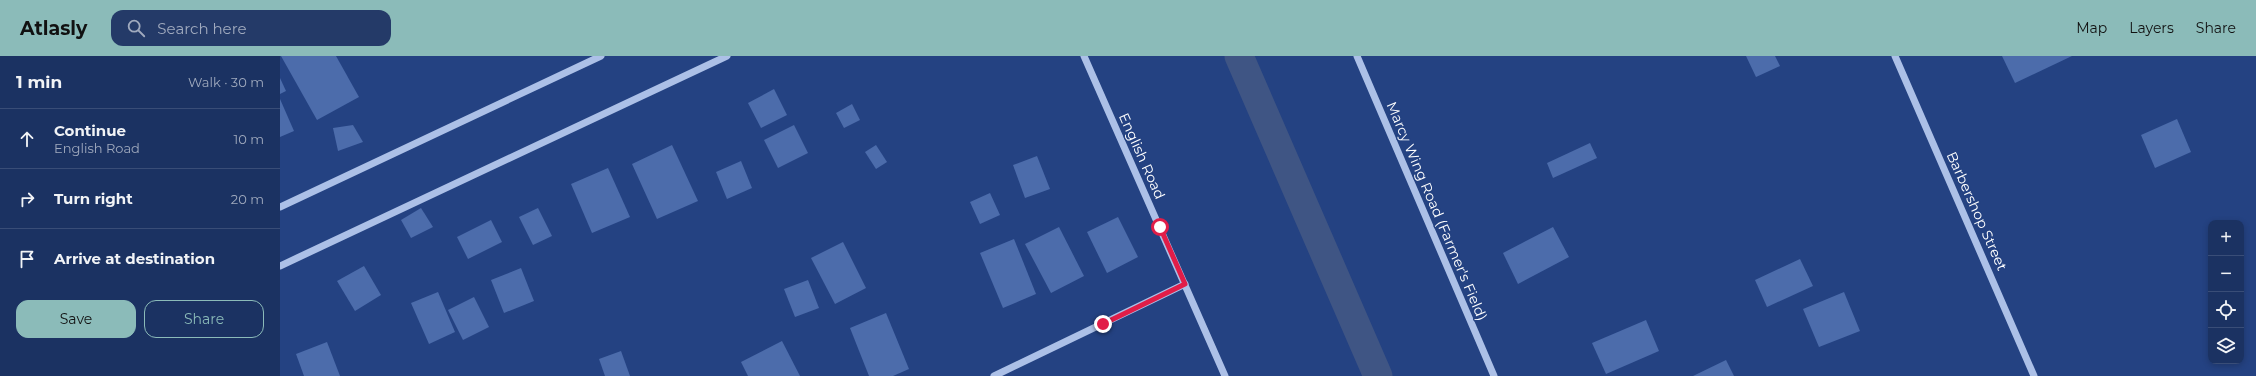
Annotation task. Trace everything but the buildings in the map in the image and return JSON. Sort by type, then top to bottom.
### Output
[{"type":"street","points":[[280,207],[601,56]]},
{"type":"street","points":[[280,266],[727,56]]},
{"type":"street","name":"English Road","points":[[1084,56],[1224,376]]},
{"type":"street","name":"Marcy Wing Road (Farmer's Field)","points":[[1357,56],[1494,376]]},
{"type":"street","name":"Barbershop Street","points":[[1895,56],[2034,376]]},
{"type":"street","points":[[994,376],[1185,284]]},
{"type":"waterway","points":[[1239,56],[1378,376]]},
{"type":"route","points":[[1103,324],[1185,284],[1160,227]]}]
